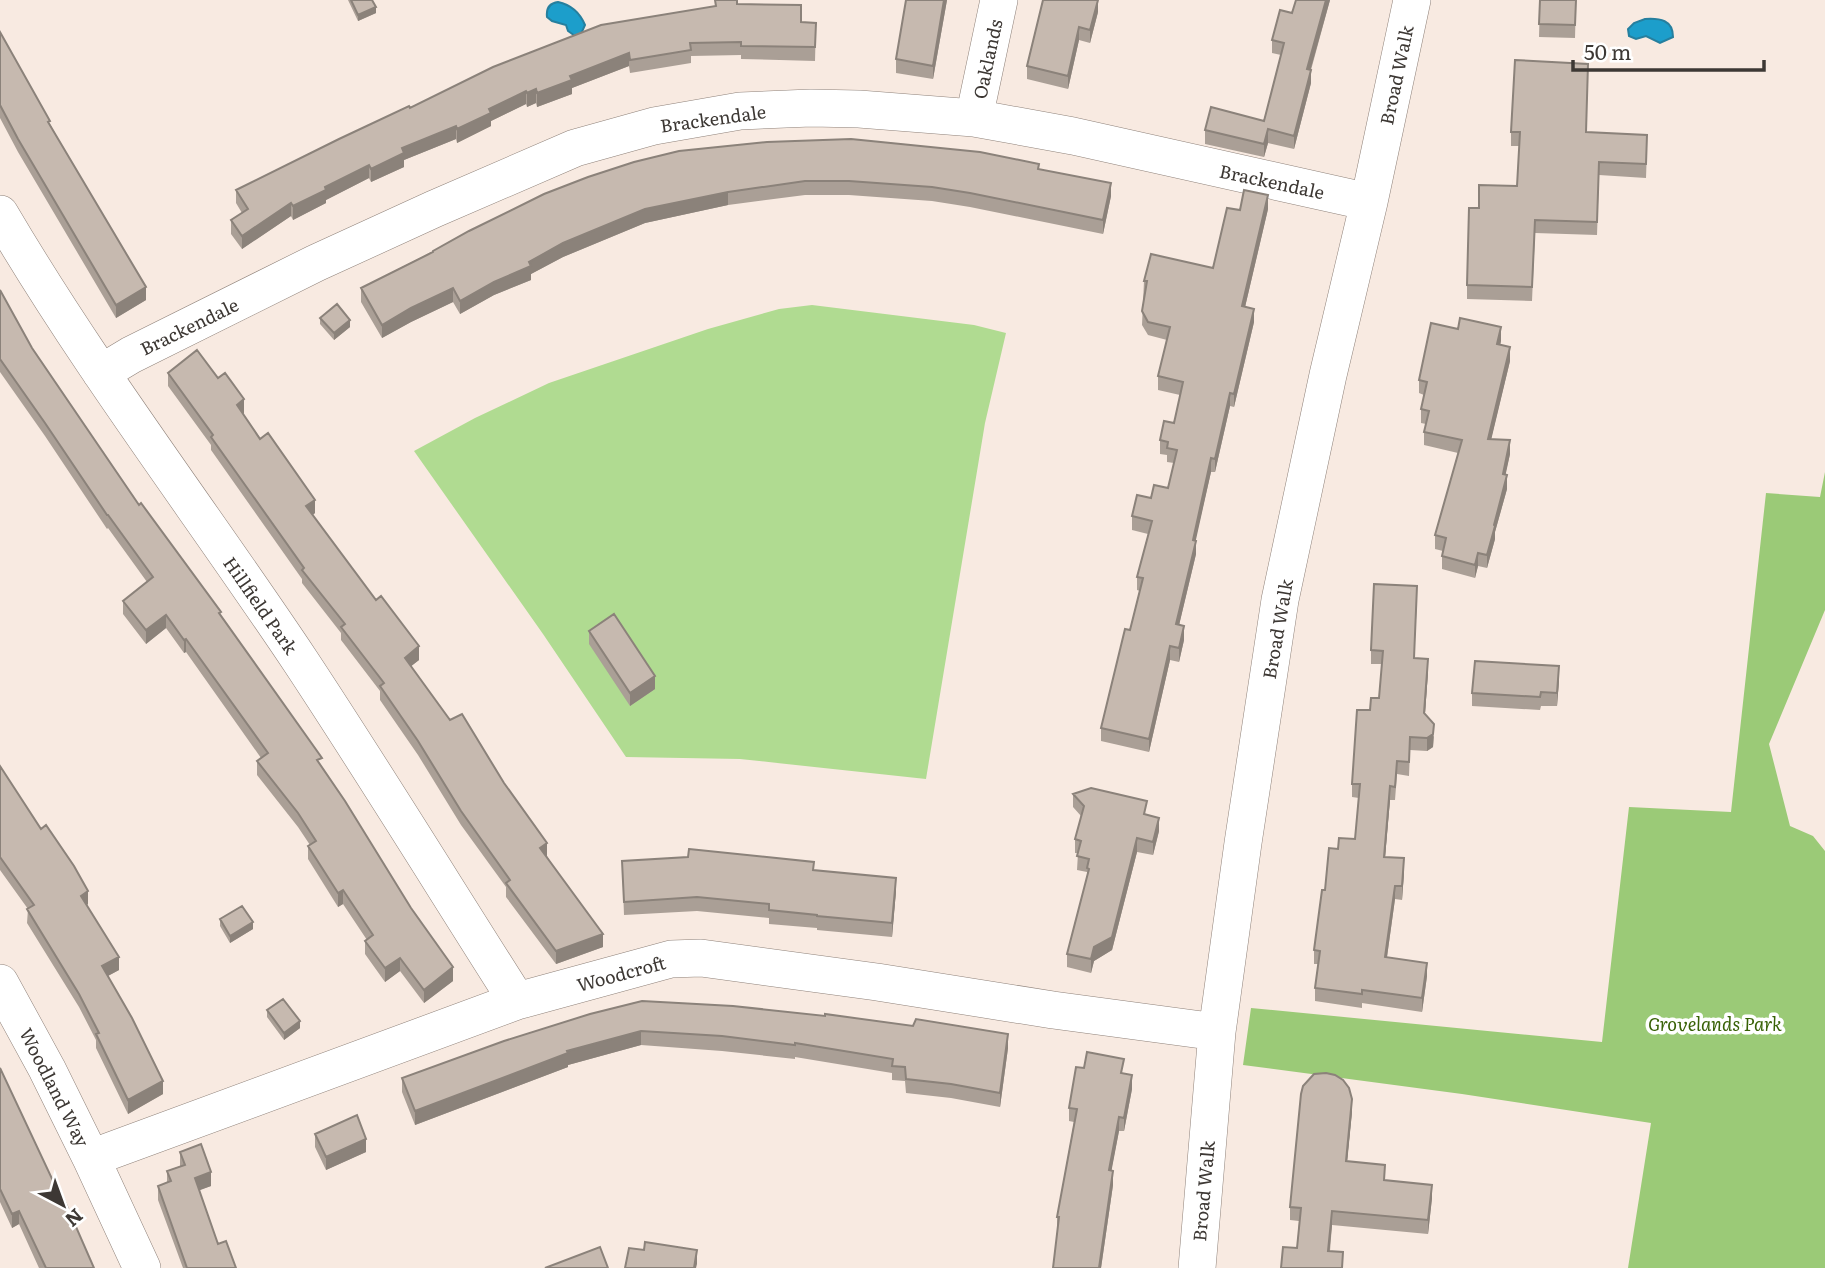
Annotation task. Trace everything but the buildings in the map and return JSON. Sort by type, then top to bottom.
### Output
[{"type":"street","name":"Oaklands","points":[[974,118],[999,0]]},
{"type":"street","name":"Broad Walk","points":[[1197,1268],[1217,1032],[1280,600],[1412,0]]},
{"type":"street","name":"Brackendale","points":[[101,373],[131,355],[316,263],[575,148],[654,126],[740,111],[847,108],[974,118],[1073,136],[1369,202]]},
{"type":"street","name":"Hillfield Park","points":[[0,214],[33,270],[101,373],[301,662],[517,1001]]},
{"type":"street","name":"Woodcroft","points":[[91,1157],[517,1001],[671,959],[701,958],[1217,1032]]},
{"type":"street","name":"Woodland Way","points":[[0,983],[91,1157],[142,1268]]},
{"type":"green space","points":[[812,305],[974,325],[1006,333],[985,423],[926,779],[740,759],[626,757],[414,451],[549,383],[708,329],[779,309]]},
{"type":"green space","name":"Grovelands Park","points":[[1825,472],[1825,610],[1769,744],[1790,826],[1813,836],[1825,851],[1825,1268],[1628,1268],[1651,1123],[1462,1094],[1243,1065],[1251,1008],[1602,1042],[1629,807],[1731,812],[1766,493],[1820,497]]},
{"type":"water","points":[[558,2],[571,7],[581,17],[585,25],[581,34],[575,36],[568,31],[566,25],[547,17],[549,6]]},
{"type":"water","points":[[1645,19],[1665,21],[1671,27],[1673,37],[1660,43],[1646,36],[1636,39],[1629,36],[1628,29],[1634,23]]}]
